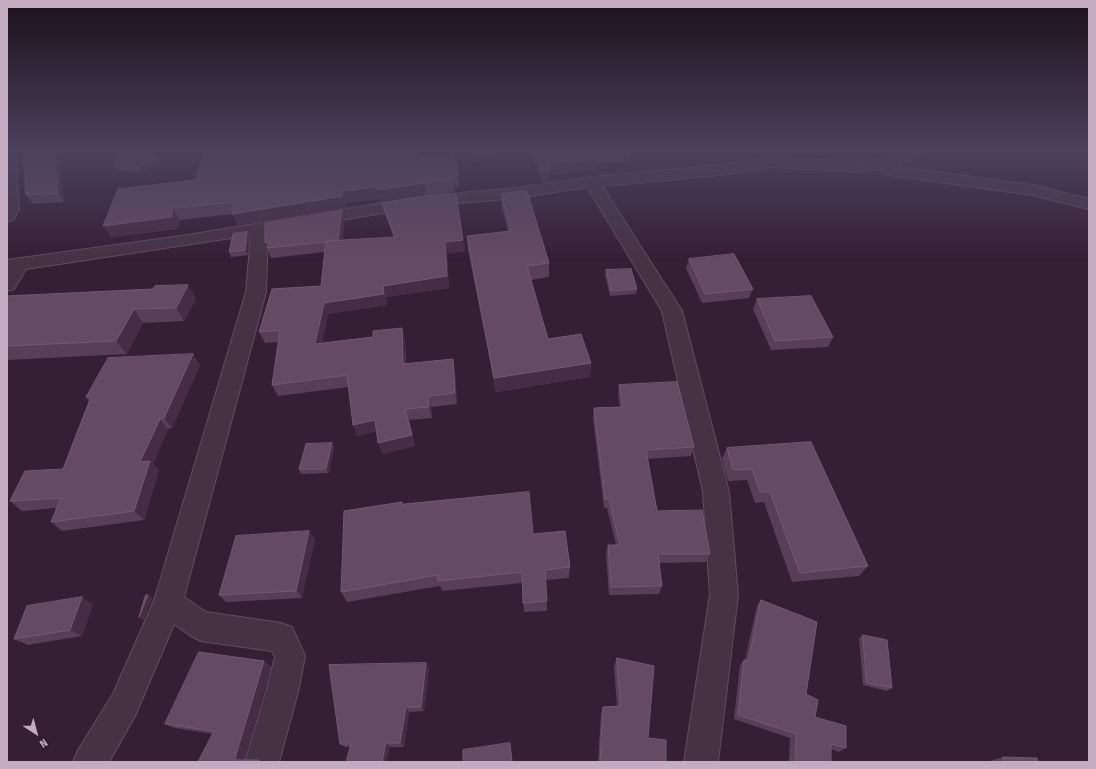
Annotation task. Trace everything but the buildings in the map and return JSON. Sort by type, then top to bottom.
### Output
[{"type":"street","points":[[7,216],[11,209],[10,188]]},
{"type":"street","points":[[7,285],[14,265],[188,240],[426,200],[517,193],[552,188]]},
{"type":"street","points":[[596,188],[672,311],[716,492],[724,595],[702,762]]},
{"type":"street","points":[[1017,188],[1032,190],[1089,204]]},
{"type":"street","points":[[90,762],[124,705],[168,604],[256,292],[260,227]]},
{"type":"street","points":[[168,604],[201,626],[281,638],[290,656],[282,692],[262,762]]}]
